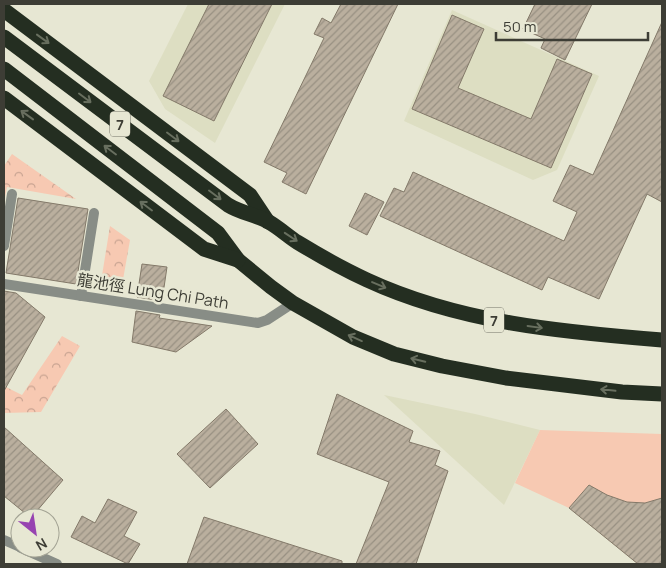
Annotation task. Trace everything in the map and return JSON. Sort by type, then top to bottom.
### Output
[{"type":"highway","points":[[4,10],[250,195],[268,222]]},
{"type":"highway","name":"7","points":[[4,37],[236,210],[268,222],[296,241],[349,271],[387,289],[482,318],[512,324],[662,340]]},
{"type":"highway","name":"7","points":[[4,69],[218,233],[238,260],[293,303],[353,337],[411,359],[506,378],[622,392],[662,394]]},
{"type":"highway","points":[[4,98],[204,249],[238,260]]},
{"type":"street","points":[[4,246],[12,194]]},
{"type":"street","points":[[81,296],[94,214]]},
{"type":"street","name":"龍池徑 Lung Chi Path","points":[[4,284],[258,323],[267,320],[293,303]]},
{"type":"street","points":[[44,558],[57,564]]},
{"type":"shaded area","points":[[188,4],[285,4],[215,143],[165,109],[149,81]]},
{"type":"shaded area","points":[[452,10],[599,76],[557,170],[533,180],[404,121]]},
{"type":"shaded area","points":[[384,395],[540,430],[504,505]]},
{"type":"green space","points":[[12,154],[76,199],[7,187],[4,202],[4,166]]},
{"type":"green space","points":[[110,226],[130,240],[121,291],[100,288]]},
{"type":"green space","points":[[62,336],[80,346],[41,412],[4,413],[4,386],[22,395]]},
{"type":"green space","points":[[540,430],[662,434],[662,564],[638,564],[569,508],[515,483]]},
{"type":"building","points":[[209,4],[272,4],[214,121],[163,96]]},
{"type":"building","points":[[341,4],[398,4],[306,194],[282,182],[287,173],[264,162],[324,38],[314,34],[322,18],[331,23]]},
{"type":"building","points":[[535,4],[592,4],[565,60],[541,48],[545,39],[523,29]]},
{"type":"building","points":[[452,15],[484,29],[458,88],[531,119],[557,59],[592,74],[551,168],[412,109]]},
{"type":"building","points":[[662,22],[662,202],[647,194],[599,299],[548,277],[542,290],[380,216],[394,188],[404,192],[413,172],[564,241],[577,212],[553,201],[570,165],[593,175]]},
{"type":"building","points":[[365,193],[384,202],[367,235],[349,226]]},
{"type":"building","points":[[18,198],[88,209],[76,284],[6,273]]},
{"type":"building","points":[[142,264],[167,267],[162,301],[137,297]]},
{"type":"building","points":[[4,291],[16,293],[45,317],[4,391]]},
{"type":"building","points":[[136,311],[160,315],[159,318],[212,326],[176,352],[132,342]]},
{"type":"building","points":[[337,394],[413,431],[409,442],[440,451],[435,465],[448,471],[416,564],[356,564],[389,482],[317,454]]},
{"type":"building","points":[[226,409],[258,444],[210,488],[177,454]]},
{"type":"building","points":[[4,427],[63,480],[39,508],[19,508],[4,496]]},
{"type":"building","points":[[589,485],[607,495],[627,502],[645,503],[662,498],[662,564],[638,564],[569,508]]},
{"type":"building","points":[[108,499],[137,512],[124,536],[140,544],[128,564],[71,537],[82,516],[95,523]]},
{"type":"building","points":[[204,517],[342,561],[342,564],[187,564]]}]
